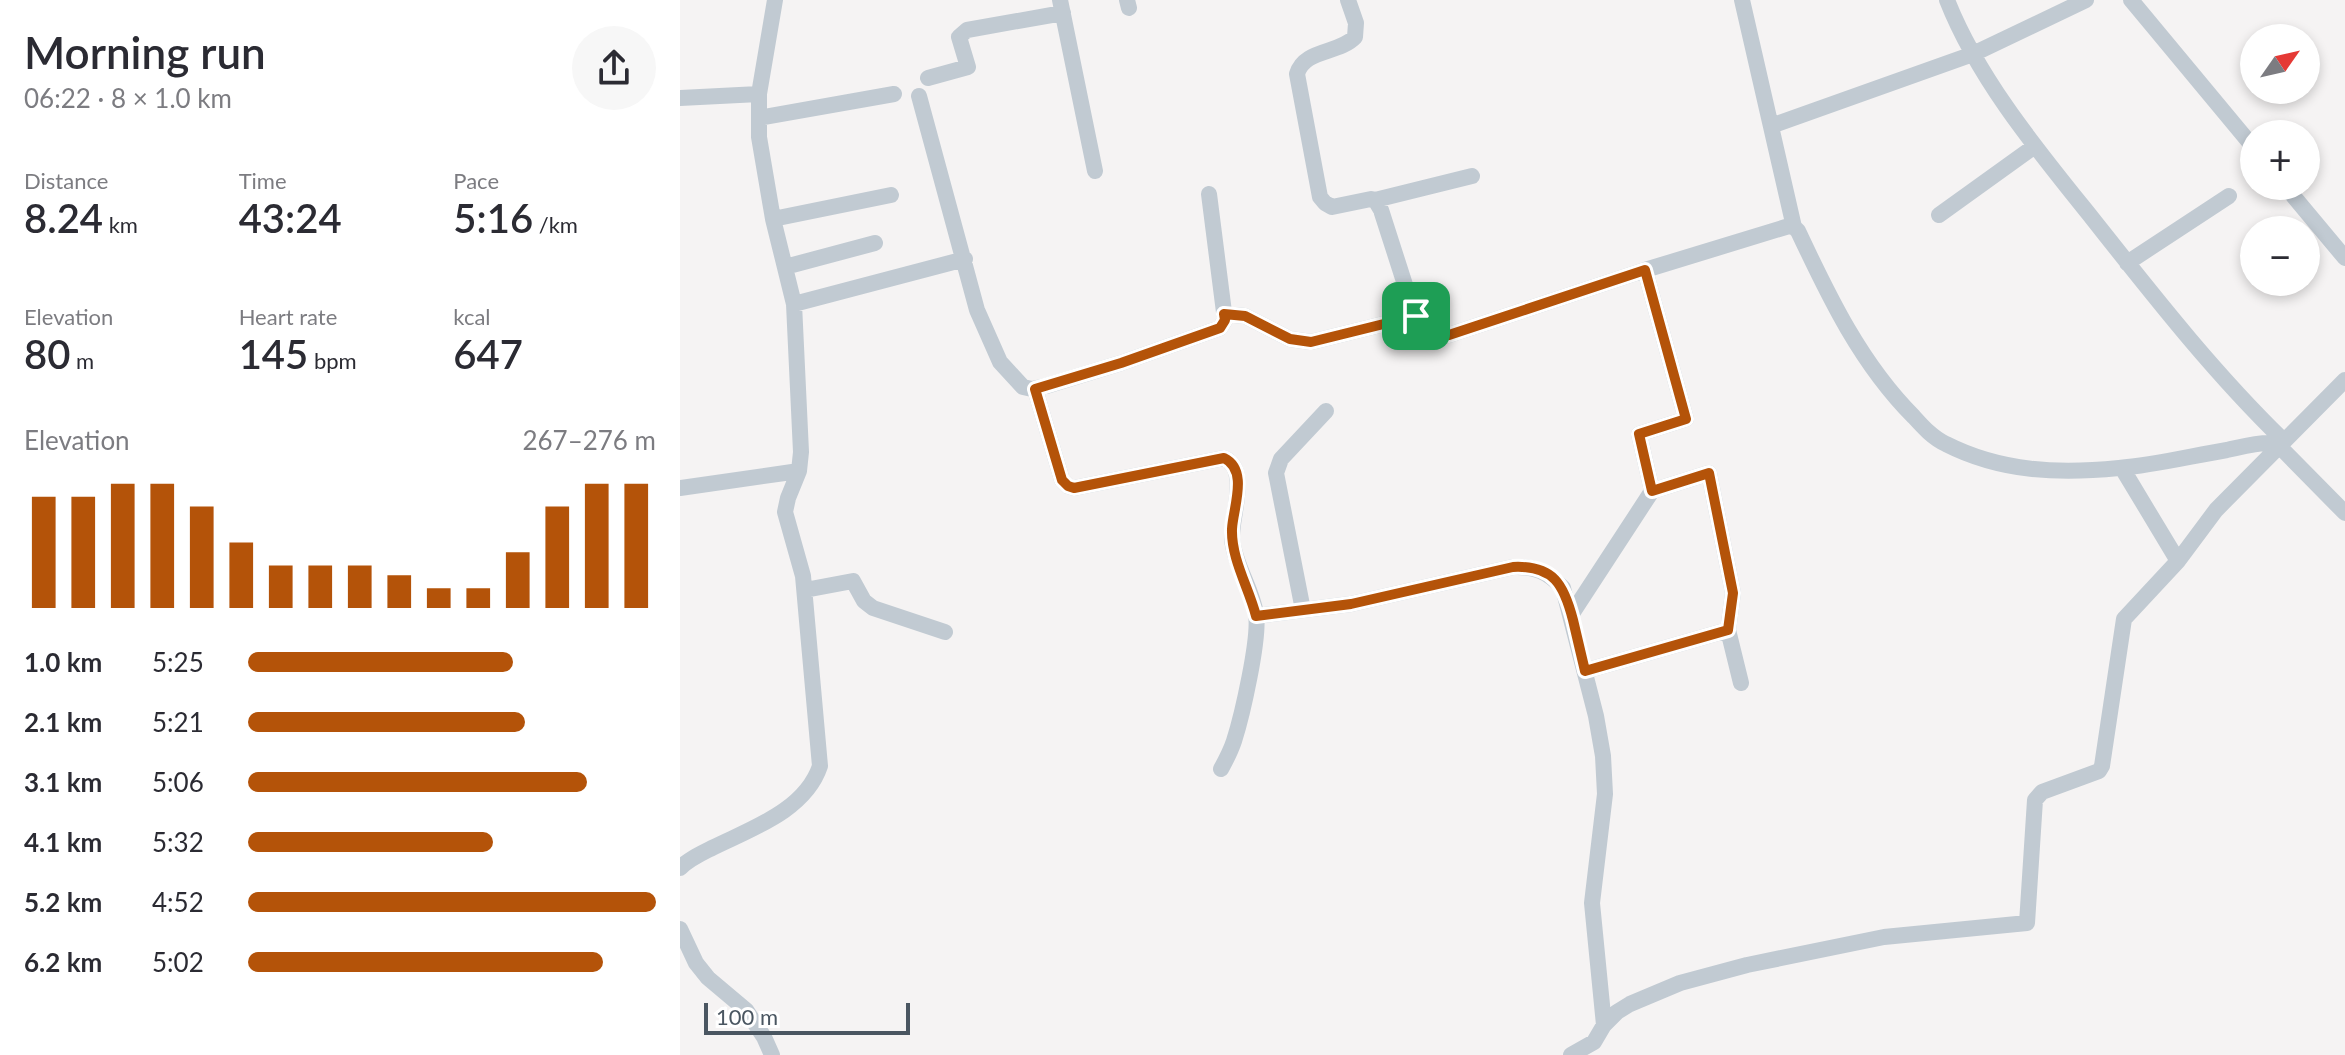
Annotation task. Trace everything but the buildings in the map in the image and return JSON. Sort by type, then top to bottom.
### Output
[{"type":"street","points":[[680,868],[694,857],[773,817],[803,795],[817,776],[820,753],[805,590],[785,512],[799,471],[801,452],[794,304],[761,155],[759,94],[775,0]]},
{"type":"street","points":[[1348,0],[1356,23],[1355,37],[1346,45],[1307,59],[1299,67],[1297,79],[1323,201],[1332,207],[1375,200],[1472,176]]},
{"type":"street","points":[[1742,0],[1794,227],[1832,302],[1870,365],[1890,392],[1930,433],[1945,444],[2021,469],[2063,473],[2122,468],[2263,443],[2281,443]]},
{"type":"street","points":[[1947,0],[1973,54],[2035,146],[2174,322],[2345,513]]},
{"type":"street","points":[[1771,126],[1973,54],[2086,0]]},
{"type":"street","points":[[2131,0],[2240,131]]},
{"type":"street","points":[[928,78],[968,67],[959,37],[967,30],[1062,6],[1095,171]]},
{"type":"street","points":[[680,98],[759,94]]},
{"type":"street","points":[[759,118],[894,94]]},
{"type":"street","points":[[919,96],[977,310],[1000,362],[1023,387],[1035,389],[1220,328],[1225,320],[1209,194]]},
{"type":"street","points":[[1939,215],[2035,146]]},
{"type":"street","points":[[773,219],[891,195]]},
{"type":"street","points":[[2127,263],[2229,196]]},
{"type":"street","points":[[1375,200],[1416,316],[1426,332],[1437,336],[1449,335],[1645,270],[1794,227]]},
{"type":"street","points":[[2297,200],[2345,258]]},
{"type":"street","points":[[785,267],[875,243]]},
{"type":"street","points":[[794,304],[965,259]]},
{"type":"street","points":[[1645,270],[1686,419],[1639,434],[1652,491]]},
{"type":"street","points":[[1224,314],[1245,316],[1290,339],[1311,342],[1416,316]]},
{"type":"street","points":[[1571,1055],[1594,1042],[1604,1025],[1617,1012],[1680,983],[1747,965],[1884,937],[2027,923],[2035,800],[2042,792],[2099,771],[2102,766],[2124,619],[2178,561],[2216,510],[2345,380]]},
{"type":"street","points":[[1035,389],[1062,480],[1068,486],[1074,488],[1224,458],[1235,469],[1238,494],[1233,542],[1256,616],[1251,665],[1236,735],[1221,769]]},
{"type":"street","points":[[1303,610],[1276,473],[1281,459],[1326,411]]},
{"type":"street","points":[[2122,468],[2178,561]]},
{"type":"street","points":[[680,488],[799,471]]},
{"type":"street","points":[[1571,615],[1652,491],[1709,473],[1733,593],[1728,630],[1741,683]]},
{"type":"street","points":[[1256,616],[1351,604],[1513,567],[1528,566],[1548,574],[1563,588],[1596,716],[1605,777],[1592,903],[1604,1025]]},
{"type":"street","points":[[805,590],[853,581],[864,601],[873,608],[945,632]]},
{"type":"street","points":[[1585,671],[1728,630]]},
{"type":"street","points":[[680,929],[696,963],[708,978],[746,1010],[772,1055]]},
{"type":"route","points":[[1645,270],[1686,419],[1639,434],[1652,491],[1709,473],[1733,593],[1728,630],[1585,671],[1563,588],[1548,574],[1528,566],[1351,604],[1256,616],[1233,542],[1238,486],[1235,469],[1229,461],[1224,458],[1074,488],[1062,480],[1035,389],[1220,328],[1225,320],[1224,314],[1245,316],[1290,339],[1311,342],[1416,316],[1431,335],[1449,335],[1645,270]]}]
